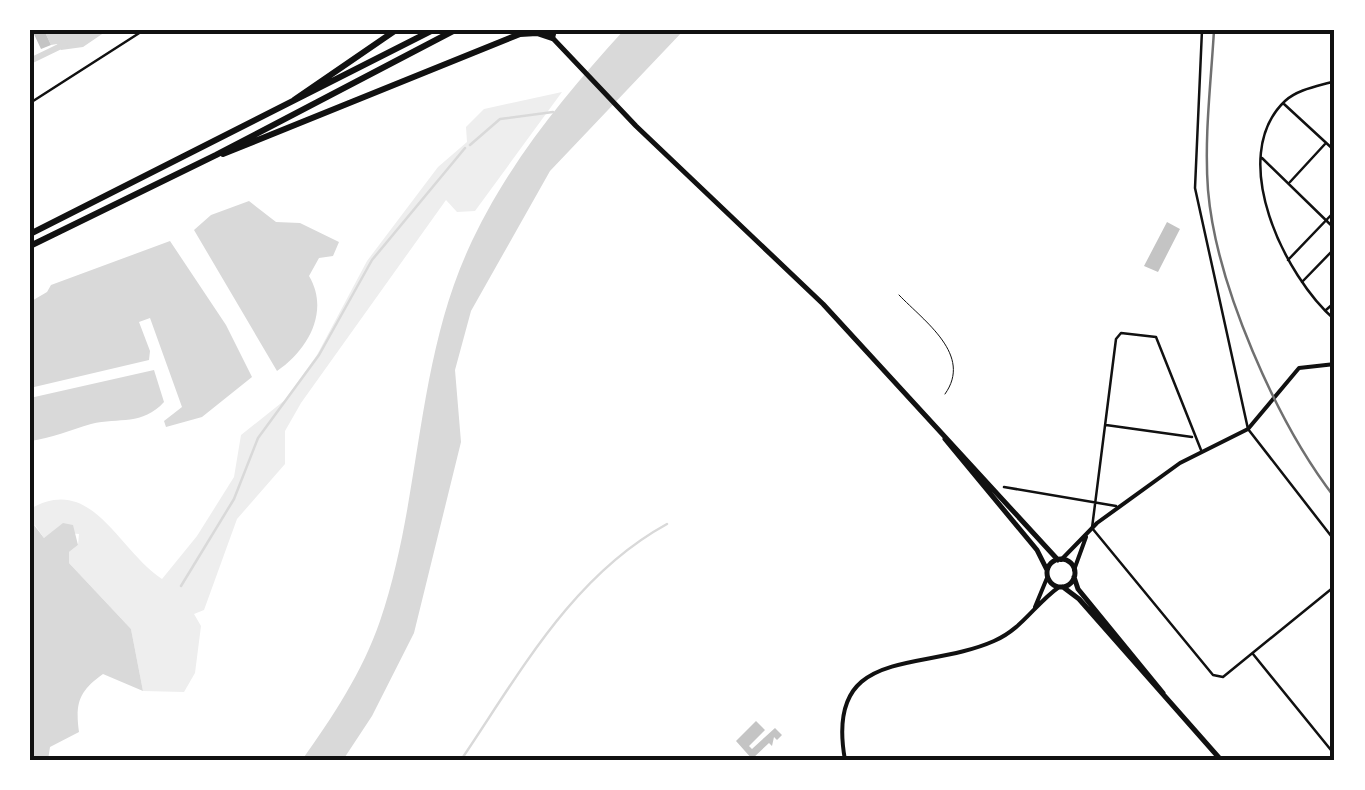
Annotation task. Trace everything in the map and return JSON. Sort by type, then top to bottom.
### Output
[{"type":"highway","points":[[268,118],[396,30]]},
{"type":"highway","points":[[30,234],[268,118],[433,30]]},
{"type":"highway","points":[[30,246],[216,155],[455,30]]},
{"type":"highway","points":[[216,155],[522,32],[554,37]]},
{"type":"main road","points":[[545,30],[823,304],[1074,574],[1078,589],[1220,760]]},
{"type":"main road","points":[[1030,615],[1047,574],[1119,507],[1201,450],[1248,429],[1293,372],[1314,364],[1335,364]]},
{"type":"main road","points":[[944,436],[1037,550],[1047,574],[1079,599],[1164,694]]},
{"type":"main road","points":[[845,760],[842,708],[864,679],[900,664],[986,644],[1010,633],[1074,574],[1090,531]]},
{"type":"street","points":[[30,104],[144,30]]},
{"type":"street","points":[[1202,30],[1194,188],[1248,429],[1335,541]]},
{"type":"street","points":[[1335,81],[1282,104],[1270,122],[1261,157],[1263,198],[1287,261],[1301,283],[1335,320]]},
{"type":"street","points":[[1282,104],[1335,151]]},
{"type":"street","points":[[1289,184],[1326,143]]},
{"type":"street","points":[[1261,157],[1335,229]]},
{"type":"street","points":[[1287,261],[1335,211]]},
{"type":"street","points":[[1301,283],[1335,248]]},
{"type":"street","points":[[1325,312],[1335,302]]},
{"type":"street","points":[[1201,450],[1156,337],[1127,331],[1116,338],[1090,531],[1218,678],[1335,586]]},
{"type":"street","points":[[1105,425],[1196,438]]},
{"type":"street","points":[[1004,487],[1119,507]]},
{"type":"street","points":[[1252,653],[1335,754]]},
{"type":"lane","points":[[899,295],[950,350],[954,375],[945,394]]},
{"type":"shaded area","points":[[44,30],[108,30],[83,47],[61,50],[57,44],[51,45]]},
{"type":"shaded area","points":[[624,30],[684,30],[550,171],[471,311],[455,370],[461,442],[414,633],[372,716],[343,760],[302,760],[346,694],[380,621],[404,529],[437,342],[467,252],[499,191],[536,135]]},
{"type":"shaded area","points":[[562,92],[475,211],[457,212],[446,200],[301,403],[285,431],[285,464],[237,519],[204,610],[194,614],[201,626],[195,673],[184,692],[143,691],[131,629],[69,563],[69,552],[78,545],[79,534],[57,532],[44,538],[35,525],[30,527],[30,509],[52,500],[87,507],[162,579],[197,536],[234,477],[241,435],[285,400],[317,355],[367,261],[438,167],[467,142],[466,127],[484,109]]},
{"type":"shaded area","points":[[249,201],[276,222],[300,223],[339,242],[333,256],[319,258],[309,276],[317,303],[312,329],[298,352],[277,371],[194,230],[211,215]]},
{"type":"shaded area","points":[[170,241],[226,325],[252,377],[202,417],[166,427],[164,421],[182,407],[150,318],[139,322],[150,351],[149,360],[30,388],[30,302],[51,285]]},
{"type":"shaded area","points":[[154,370],[164,402],[156,410],[30,441],[30,398]]},
{"type":"shaded area","points":[[63,523],[73,525],[78,545],[69,552],[69,563],[131,629],[143,691],[103,674],[80,698],[79,732],[50,747],[48,760],[30,760],[30,527],[34,525],[44,538]]},
{"type":"building","points":[[32,30],[44,30],[51,45],[41,49]]},
{"type":"building","points":[[1167,222],[1180,229],[1158,272],[1144,266]]},
{"type":"building","points":[[756,721],[765,730],[749,746],[752,749],[775,728],[782,735],[777,740],[774,737],[772,746],[769,743],[752,759],[736,741]]},
{"type":"waterway","points":[[30,61],[65,44]]},
{"type":"waterway","points":[[470,145],[500,119],[553,112]]},
{"type":"waterway","points":[[181,586],[234,499],[258,438],[319,355],[372,260],[465,148]]},
{"type":"waterway","points":[[461,760],[527,661],[576,599],[633,546],[667,524]]},
{"type":"railway","points":[[1214,30],[1207,170],[1213,227],[1223,268],[1271,393],[1335,498]]}]
